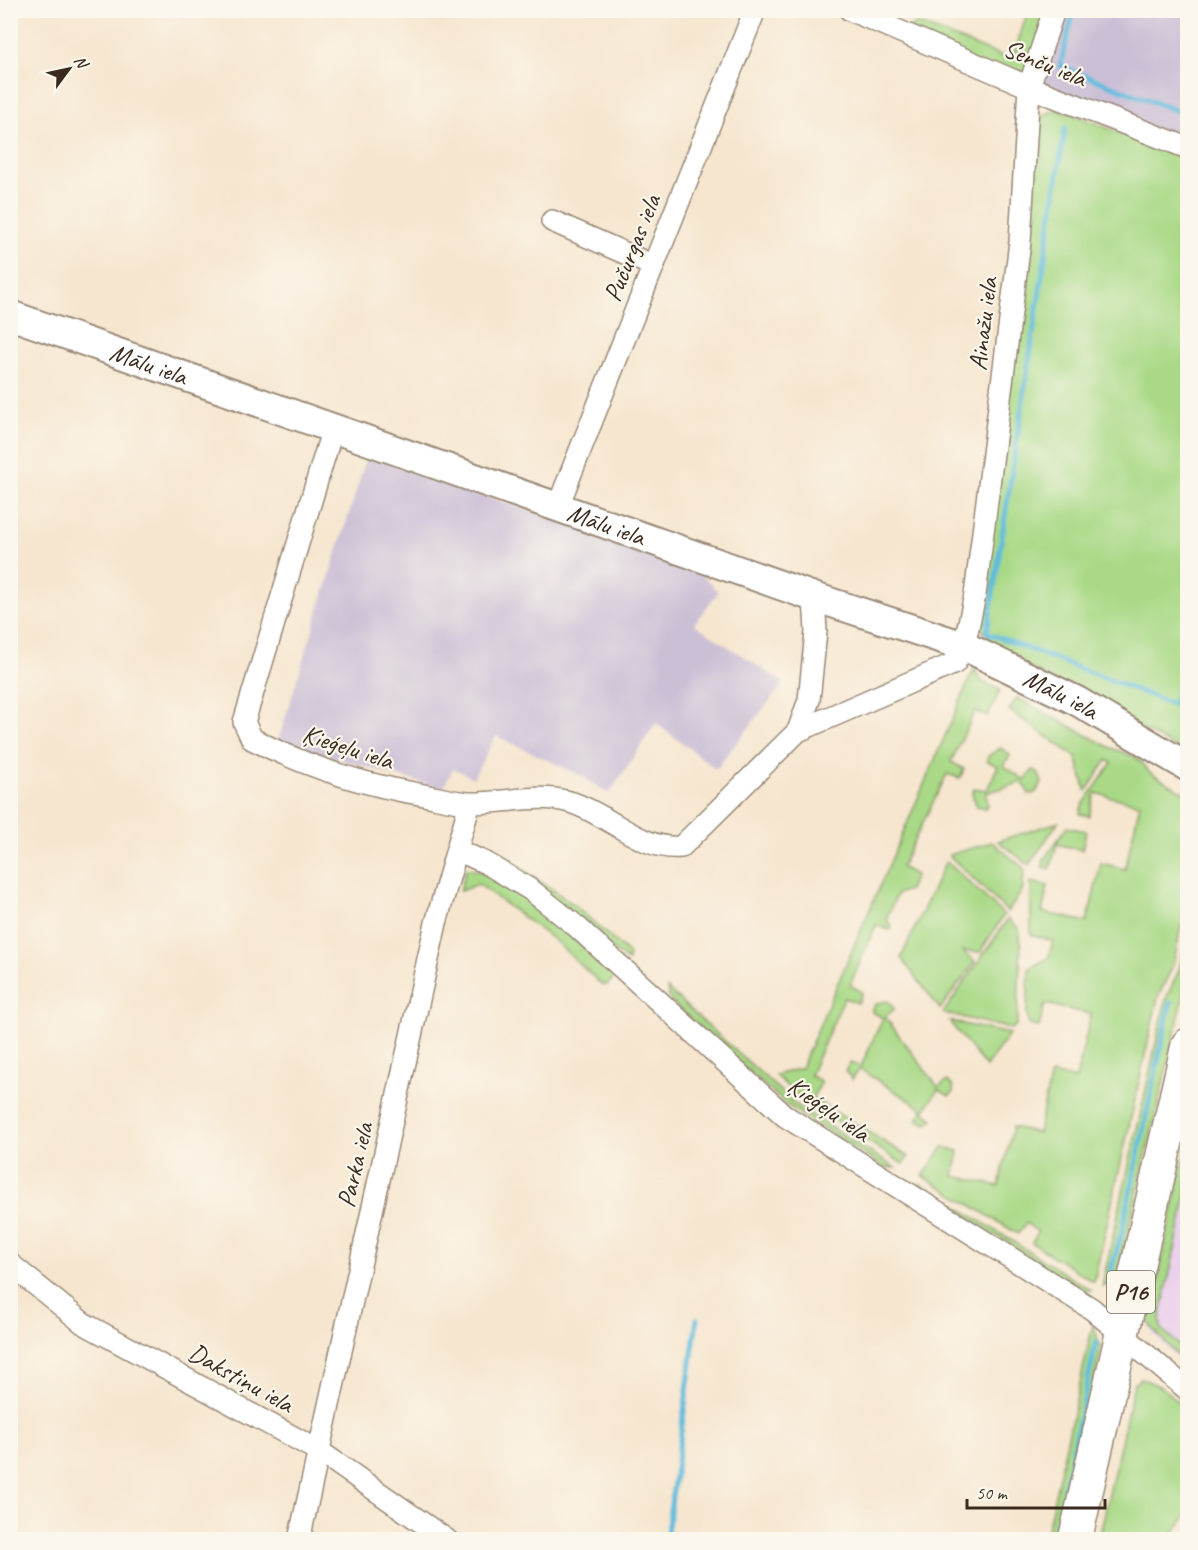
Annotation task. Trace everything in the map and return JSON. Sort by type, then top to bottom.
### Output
[{"type":"main road","name":"P16","points":[[1075,1539],[1188,1045]]},
{"type":"street","name":"Pučurgas iela","points":[[558,506],[755,10]]},
{"type":"street","name":"Senču iela","points":[[850,10],[1029,87],[1188,148]]},
{"type":"street","name":"Ainažu iela","points":[[964,646],[975,595],[1020,242],[1029,87],[1054,10]]},
{"type":"street","points":[[552,221],[654,266]]},
{"type":"street","name":"Mālu iela","points":[[10,315],[278,407],[814,597],[964,646],[1077,701],[1188,767]]},
{"type":"street","name":"Ķieģeļu iela","points":[[333,428],[244,722],[252,739],[324,771],[381,788],[470,803],[525,797],[573,803],[637,836],[669,849],[681,847],[798,731]]},
{"type":"street","points":[[798,731],[808,700],[816,632],[814,597]]},
{"type":"street","points":[[798,731],[955,663],[964,646]]},
{"type":"street","name":"Parka iela","points":[[298,1539],[436,923],[470,803]]},
{"type":"street","name":"Ķieģeļu iela","points":[[457,850],[486,863],[531,890],[576,926],[785,1116],[1092,1309],[1188,1390]]},
{"type":"street","name":"Dakstiņu iela","points":[[10,1264],[83,1323],[319,1451],[447,1539]]},
{"type":"shaded area","points":[[1054,11],[1187,11],[1187,150],[1029,87]]},
{"type":"shaded area","points":[[367,456],[694,566],[718,592],[694,624],[784,683],[716,769],[656,723],[609,794],[582,776],[496,736],[473,778],[453,768],[443,789],[278,741]]},
{"type":"shaded area","points":[[1187,1145],[1187,1367],[1151,1332],[1148,1320]]},
{"type":"green space","points":[[1028,11],[1054,11],[1040,65],[1002,88],[955,66],[909,29],[917,23],[1012,60]]},
{"type":"green space","points":[[1056,110],[1068,112],[1187,160],[1187,754],[994,648],[981,628],[980,614],[1043,115]]},
{"type":"green space","points":[[974,669],[982,682],[1000,690],[988,716],[975,711],[951,762],[964,769],[960,778],[947,774],[901,867],[915,875],[909,890],[897,894],[886,919],[892,927],[890,930],[876,925],[850,985],[862,992],[858,1003],[844,998],[810,1075],[820,1081],[812,1098],[909,1157],[903,1164],[799,1097],[775,1075],[801,1068]]},
{"type":"green space","points":[[1017,698],[1111,748],[1136,757],[1150,773],[1187,794],[1187,898],[1173,965],[1158,997],[1094,1282],[1032,1243],[1038,1232],[1026,1223],[1018,1234],[923,1176],[943,1147],[959,1151],[954,1176],[999,1186],[1013,1127],[1038,1133],[1051,1074],[1076,1079],[1091,1014],[1045,1004],[1039,1027],[1029,1025],[1027,1014],[1029,969],[1048,958],[1053,941],[1031,935],[1031,882],[1048,886],[1042,912],[1087,922],[1101,863],[1125,869],[1140,804],[1095,793],[1089,816],[1080,814],[1082,806],[1112,763],[1107,760],[1086,791],[1076,757],[1009,710]]},
{"type":"green space","points":[[1001,748],[1010,755],[1004,766],[1025,780],[1033,770],[1038,772],[1042,783],[1035,793],[1029,794],[1023,782],[986,793],[988,805],[985,808],[977,806],[972,794],[974,788],[987,790],[998,766],[987,761],[988,756]]},
{"type":"green space","points":[[1058,822],[1029,865],[998,841]]},
{"type":"green space","points":[[1067,827],[1086,831],[1082,850],[1057,844],[1050,869],[1043,867],[1044,859]]},
{"type":"green space","points":[[992,842],[1024,868],[1023,889],[1008,912],[949,855]]},
{"type":"green space","points":[[500,853],[573,904],[629,954],[628,961],[494,856]]},
{"type":"green space","points":[[946,861],[1004,915],[980,952],[963,951],[975,962],[940,1009],[901,958]]},
{"type":"green space","points":[[466,869],[481,872],[521,895],[615,976],[607,985],[602,985],[553,939],[478,884],[460,891]]},
{"type":"green space","points":[[1008,919],[1019,929],[1021,944],[1017,1024],[1012,1029],[943,1013]]},
{"type":"green space","points":[[1185,946],[1187,953],[1184,995],[1117,1278],[1109,1285],[1102,1286],[1166,999],[1179,970]]},
{"type":"green space","points":[[667,989],[796,1105],[895,1168],[885,1168],[788,1106],[670,1000]]},
{"type":"green space","points":[[888,1001],[894,1009],[885,1017],[938,1087],[947,1081],[953,1086],[953,1092],[949,1096],[938,1089],[924,1111],[933,1119],[928,1124],[917,1120],[923,1109],[860,1069],[852,1079],[845,1071],[850,1063],[861,1066],[883,1018],[872,1012],[872,1009],[877,1003]]},
{"type":"green space","points":[[949,1021],[1009,1034],[986,1067]]},
{"type":"green space","points":[[1187,1145],[1187,1192],[1160,1319],[1161,1328],[1187,1353],[1187,1366],[1152,1328],[1148,1320]]},
{"type":"green space","points":[[919,1183],[1091,1290],[1085,1291],[924,1191]]},
{"type":"green space","points":[[1093,1324],[1101,1349],[1059,1539],[1045,1540]]},
{"type":"green space","points":[[1141,1378],[1163,1388],[1187,1411],[1187,1515],[1174,1532],[1172,1539],[1099,1539],[1134,1384]]},
{"type":"waterway","points":[[1074,10],[1060,66],[1188,115]]},
{"type":"waterway","points":[[1065,128],[987,633],[1188,710]]},
{"type":"waterway","points":[[1174,705],[1188,649]]},
{"type":"waterway","points":[[1110,1274],[1122,1231],[1170,1003]]},
{"type":"waterway","points":[[666,1540],[697,1319]]},
{"type":"waterway","points":[[1054,1540],[1096,1342]]}]
